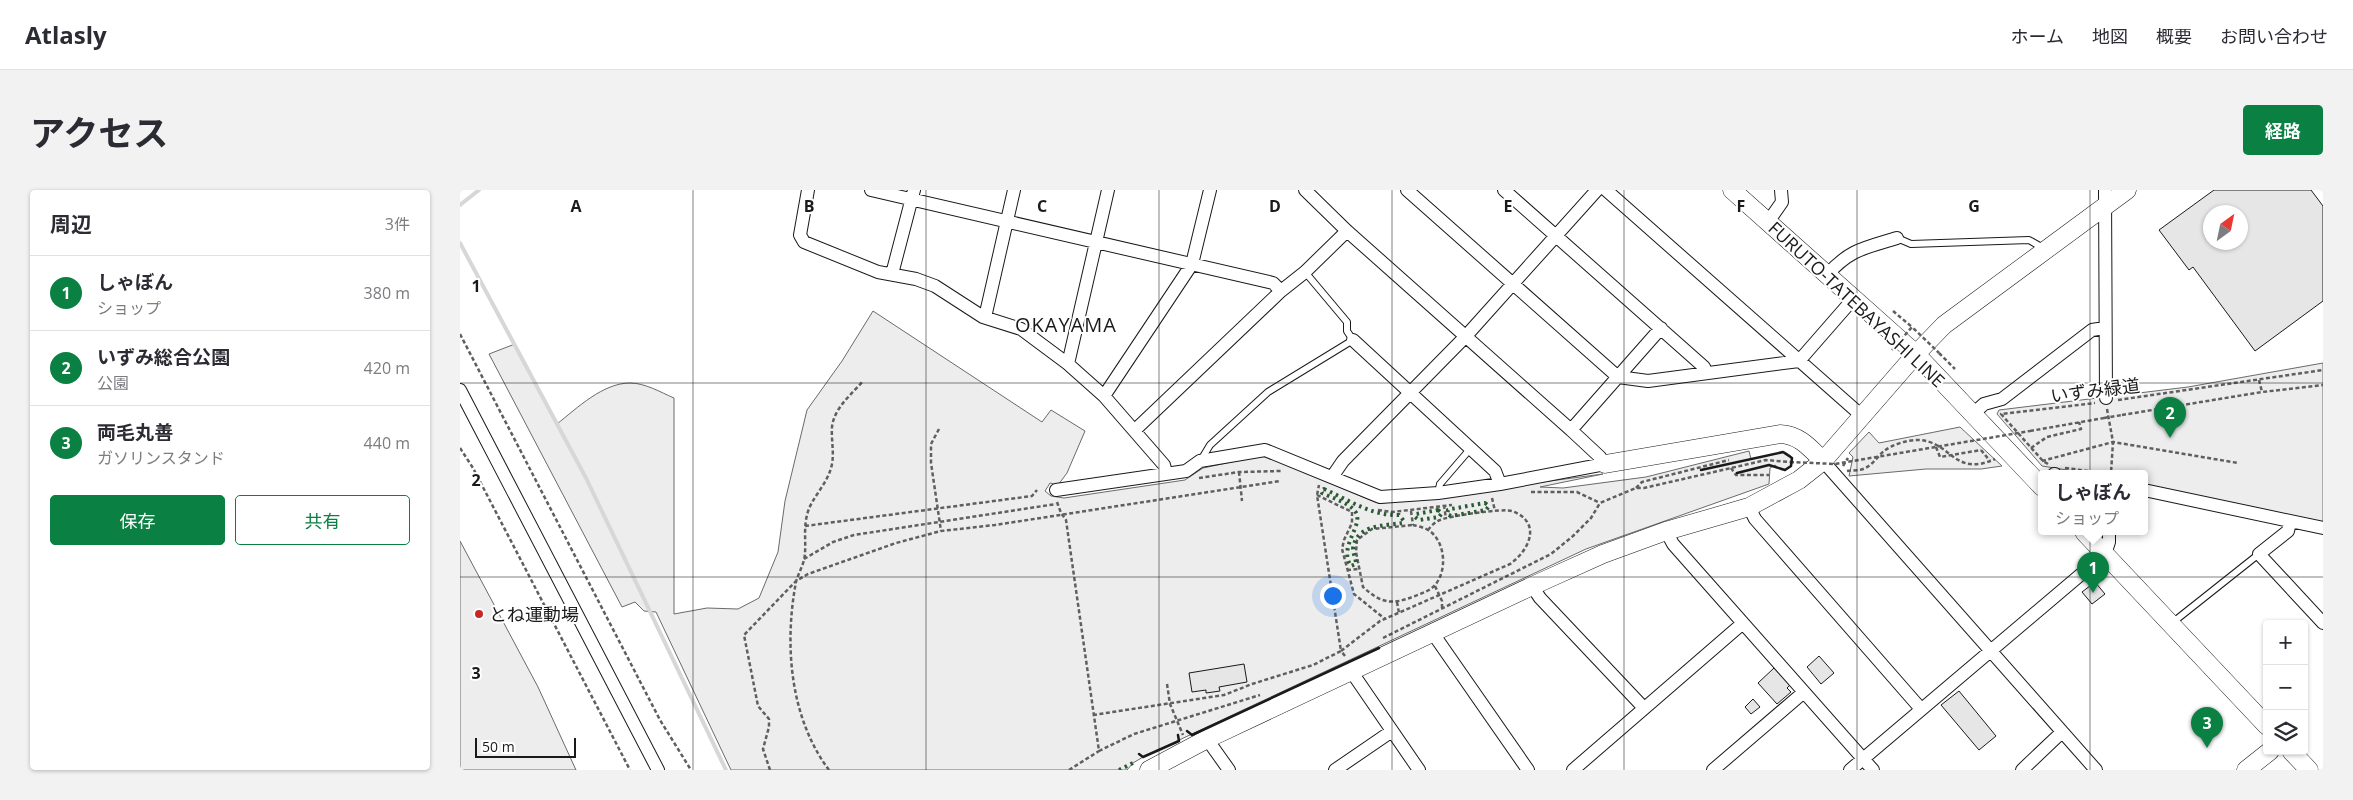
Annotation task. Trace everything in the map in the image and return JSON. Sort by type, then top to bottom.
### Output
[{"type":"street","points":[[808,190],[800,235],[804,242],[878,272],[916,279],[935,286],[983,317],[1021,329],[1068,364],[1104,396],[1164,466],[1166,473]]},
{"type":"street","points":[[871,190],[913,195],[1007,221],[1097,240],[1273,283],[1281,290]]},
{"type":"street","points":[[983,317],[986,313],[1014,190]]},
{"type":"street","points":[[1068,364],[1108,190]]},
{"type":"street","points":[[1104,396],[1192,264],[1210,190]]},
{"type":"street","points":[[1305,190],[1347,230],[1571,430],[1605,464]]},
{"type":"street","points":[[1407,190],[1618,377],[1630,381],[1648,381],[1799,361],[1854,298]]},
{"type":"street","points":[[1504,190],[1661,328],[1704,367],[1706,373]]},
{"type":"street","points":[[1330,482],[1343,461],[1466,336],[1597,190]]},
{"type":"street","points":[[1606,190],[1862,416]]},
{"type":"street","name":"FURUTO-TATEBAYASHI LINE","points":[[1732,190],[1916,354],[2038,480]]},
{"type":"street","points":[[1768,222],[1782,202],[1781,190]]},
{"type":"street","points":[[1149,770],[1344,662],[1432,632],[1603,554],[1666,531],[1749,507],[1799,480],[1823,461],[1916,354],[1944,325],[2046,250],[2104,198],[2127,190]]},
{"type":"street","points":[[892,274],[913,195]]},
{"type":"street","points":[[2104,198],[2106,400]]},
{"type":"street","points":[[1135,430],[1281,290],[1305,272],[1347,230]]},
{"type":"street","points":[[1827,275],[1842,258],[1852,252],[1897,238]]},
{"type":"street","points":[[1571,430],[1661,328]]},
{"type":"street","points":[[1973,414],[1984,404],[2002,399],[2092,330],[2104,328]]},
{"type":"street","points":[[1354,340],[1495,471],[1500,490]]},
{"type":"street","points":[[460,390],[658,770]]},
{"type":"street","points":[[1056,494],[1166,473],[1186,471],[1200,461],[1265,450],[1330,482],[1380,497],[1500,490],[1605,464],[1780,434],[1792,434],[1801,439],[1823,461],[2096,770]]},
{"type":"street","points":[[2148,491],[2323,528]]},
{"type":"street","points":[[1749,507],[1754,519],[1922,709]]},
{"type":"street","points":[[2290,522],[2288,531],[2260,554],[2323,623]]},
{"type":"street","points":[[1666,531],[1673,544],[1873,770]]},
{"type":"street","points":[[2087,535],[2263,722]]},
{"type":"street","points":[[1850,770],[2105,554],[2109,535]]},
{"type":"street","points":[[1532,586],[1540,598],[1644,708]]},
{"type":"street","points":[[1573,770],[1743,623]]},
{"type":"street","points":[[1432,632],[1528,770]]},
{"type":"street","points":[[1344,662],[1419,770]]},
{"type":"street","points":[[1713,770],[1804,692]]},
{"type":"street","points":[[1335,770],[1392,731]]},
{"type":"street","points":[[2022,770],[2062,732]]},
{"type":"street","points":[[1208,739],[1229,770]]},
{"type":"street","points":[[2246,770],[2265,755]]},
{"type":"street","points":[[2295,755],[2309,770]]},
{"type":"lane","points":[[1897,238],[1911,244],[2029,240],[2046,250]]},
{"type":"lane","points":[[1200,461],[1210,445],[1268,392],[1354,340],[1347,331],[1347,322],[1305,272]]},
{"type":"lane","points":[[1438,493],[1440,484],[1471,448]]},
{"type":"lane","points":[[2171,624],[2260,554]]},
{"type":"path","points":[[1893,311],[1955,368]]},
{"type":"path","points":[[1892,350],[1912,327]]},
{"type":"path","points":[[460,334],[660,720],[691,770]]},
{"type":"path","name":"いずみ緑道","points":[[2054,470],[2042,461],[2001,414],[2323,370]]},
{"type":"path","points":[[2259,380],[2262,392]]},
{"type":"path","points":[[829,770],[813,747],[798,708],[792,671],[792,634],[796,581],[804,559],[805,526],[814,500],[830,471],[834,420],[842,405],[863,381]]},
{"type":"path","points":[[1636,488],[1644,488],[1766,460],[1835,464],[2262,392],[2323,385]]},
{"type":"path","points":[[2106,400],[2113,442],[2111,470]]},
{"type":"path","points":[[2031,448],[2047,437],[2081,429],[2079,422]]},
{"type":"path","points":[[939,429],[931,444],[931,463],[936,508],[941,531]]},
{"type":"path","points":[[1848,458],[1843,466],[1845,471],[1863,469],[1884,451],[1904,442],[1915,440],[1932,443],[1957,460],[1969,465],[1996,458]]},
{"type":"path","points":[[2039,463],[2113,442],[2238,463]]},
{"type":"path","points":[[1936,447],[1940,457],[1981,450],[1990,461]]},
{"type":"path","points":[[460,448],[474,468],[630,770]]},
{"type":"path","points":[[1380,639],[1551,554],[1574,536],[1591,518],[1600,503],[1636,488],[1642,482],[1733,458]]},
{"type":"path","points":[[1731,468],[1736,475],[1769,475]]},
{"type":"path","points":[[1195,479],[1239,472],[1268,470],[1288,474]]},
{"type":"path","points":[[1239,472],[1242,501]]},
{"type":"path","points":[[770,770],[763,749],[770,727],[769,719],[758,706],[744,635],[796,581],[808,574],[896,543],[941,531],[995,525],[1061,513],[1280,481]]},
{"type":"path","points":[[1312,481],[1319,484],[1330,482]]},
{"type":"path","points":[[1319,484],[1317,495],[1344,662],[1354,652]]},
{"type":"path","points":[[805,526],[1032,496],[1037,490]]},
{"type":"path","points":[[1482,500],[1492,498],[1500,490]]},
{"type":"path","points":[[1524,493],[1577,492],[1600,503]]},
{"type":"path","points":[[1056,494],[1057,504],[1066,520],[1099,751]]},
{"type":"path","points":[[1317,495],[1349,510],[1353,515],[1352,523],[1342,549],[1354,594],[1385,618]]},
{"type":"path","points":[[1492,498],[1495,511]]},
{"type":"path","points":[[804,559],[833,542],[854,536],[1067,502]]},
{"type":"path","points":[[1372,508],[1386,513],[1454,505]]},
{"type":"path","points":[[1411,511],[1413,525]]},
{"type":"path","points":[[1093,715],[1224,695],[1313,665],[1341,651],[1385,618],[1510,564],[1526,550],[1530,535],[1528,526],[1522,517],[1512,512],[1495,511],[1440,520],[1428,530]]},
{"type":"path","points":[[1413,525],[1428,530],[1438,541],[1443,560],[1442,569],[1435,586],[1397,602],[1382,600],[1363,586],[1358,569],[1357,540],[1372,529],[1413,525]]},
{"type":"path","points":[[1510,564],[1514,571]]},
{"type":"path","points":[[1347,570],[1358,569]]},
{"type":"path","points":[[1435,586],[1440,595],[1445,617]]},
{"type":"path","points":[[1397,602],[1399,613]]},
{"type":"path","points":[[1167,684],[1170,704],[1185,738]]},
{"type":"path","points":[[1069,770],[1099,751],[1134,734],[1267,693]]},
{"type":"shaded area","points":[[873,311],[1042,422],[1051,410],[1085,431],[1067,473],[1058,485],[1050,483],[1045,491],[1051,496],[1064,498],[1185,480],[1203,468],[1260,456],[1268,457],[1375,502],[1383,503],[1603,474],[1540,487],[1563,488],[1646,477],[1749,451],[1751,459],[1785,452],[1791,456],[1792,464],[1787,469],[1781,470],[1775,465],[1770,468],[1769,484],[1586,549],[1143,757],[1133,763],[1127,770],[731,770],[656,612],[644,611],[635,602],[622,607],[489,354],[515,344],[557,424],[600,392],[620,384],[641,384],[674,398],[674,614],[707,608],[738,609],[759,598],[778,552],[785,501],[807,410],[842,361]]},
{"type":"shaded area","points":[[2323,363],[2323,524],[2148,486],[2148,470],[2067,470],[2042,466],[1997,414],[1999,410],[2188,387]]},
{"type":"shaded area","points":[[1960,427],[2002,466],[1981,469],[1926,469],[1849,476],[1853,457],[1849,453],[1869,432],[1879,443]]},
{"type":"shaded area","name":"とね運動場","points":[[460,541],[538,687],[576,770],[460,770]]},
{"type":"building","points":[[2214,190],[2311,190],[2323,206],[2323,301],[2255,351],[2193,267],[2189,270],[2159,230]]},
{"type":"building","points":[[2095,582],[2105,594],[2092,604],[2082,592]]},
{"type":"building","points":[[1819,656],[1834,673],[1821,684],[1807,667]]},
{"type":"building","points":[[1244,664],[1247,682],[1219,687],[1220,691],[1192,692],[1189,673]]},
{"type":"building","points":[[1774,668],[1790,685],[1787,688],[1791,692],[1777,704],[1758,683]]},
{"type":"building","points":[[1959,691],[1996,736],[1979,750],[1941,705]]},
{"type":"building","points":[[1753,699],[1760,707],[1751,714],[1745,707]]},
{"type":"waterway","points":[[460,205],[479,190]]},
{"type":"waterway","points":[[460,243],[586,478],[726,770]]},
{"type":"hedge","points":[[1324,489],[1370,510],[1389,515],[1399,515],[1404,521],[1402,523],[1372,528],[1359,535],[1353,549],[1356,564],[1351,566],[1347,551],[1357,521],[1357,515],[1347,505],[1322,493],[1321,491],[1324,489]]},
{"type":"hedge","points":[[1485,503],[1489,506],[1486,510],[1451,516],[1447,514],[1448,510],[1451,509],[1485,503]]},
{"type":"hedge","points":[[1438,510],[1442,513],[1439,517],[1419,520],[1415,517],[1416,514],[1438,510]]},
{"type":"hedge","points":[[1119,770],[1133,763]]},
{"type":"wall","points":[[1701,470],[1783,452],[1792,458],[1791,466],[1785,470],[1769,465],[1737,473]]},
{"type":"wall","points":[[1187,731],[1192,735],[1379,648]]},
{"type":"wall","points":[[1139,754],[1143,757],[1179,741],[1178,735]]},
{"type":"place","name":"いずみ総合公園","points":[[2170,438]]},
{"type":"place","name":"しゃぼん","points":[[2093,593]]},
{"type":"place","name":"とね運動場","points":[[479,614]]},
{"type":"place","name":"両毛丸善","points":[[2207,748]]},
{"type":"district","name":"OKAYAMA","points":[[1066,324]]}]
